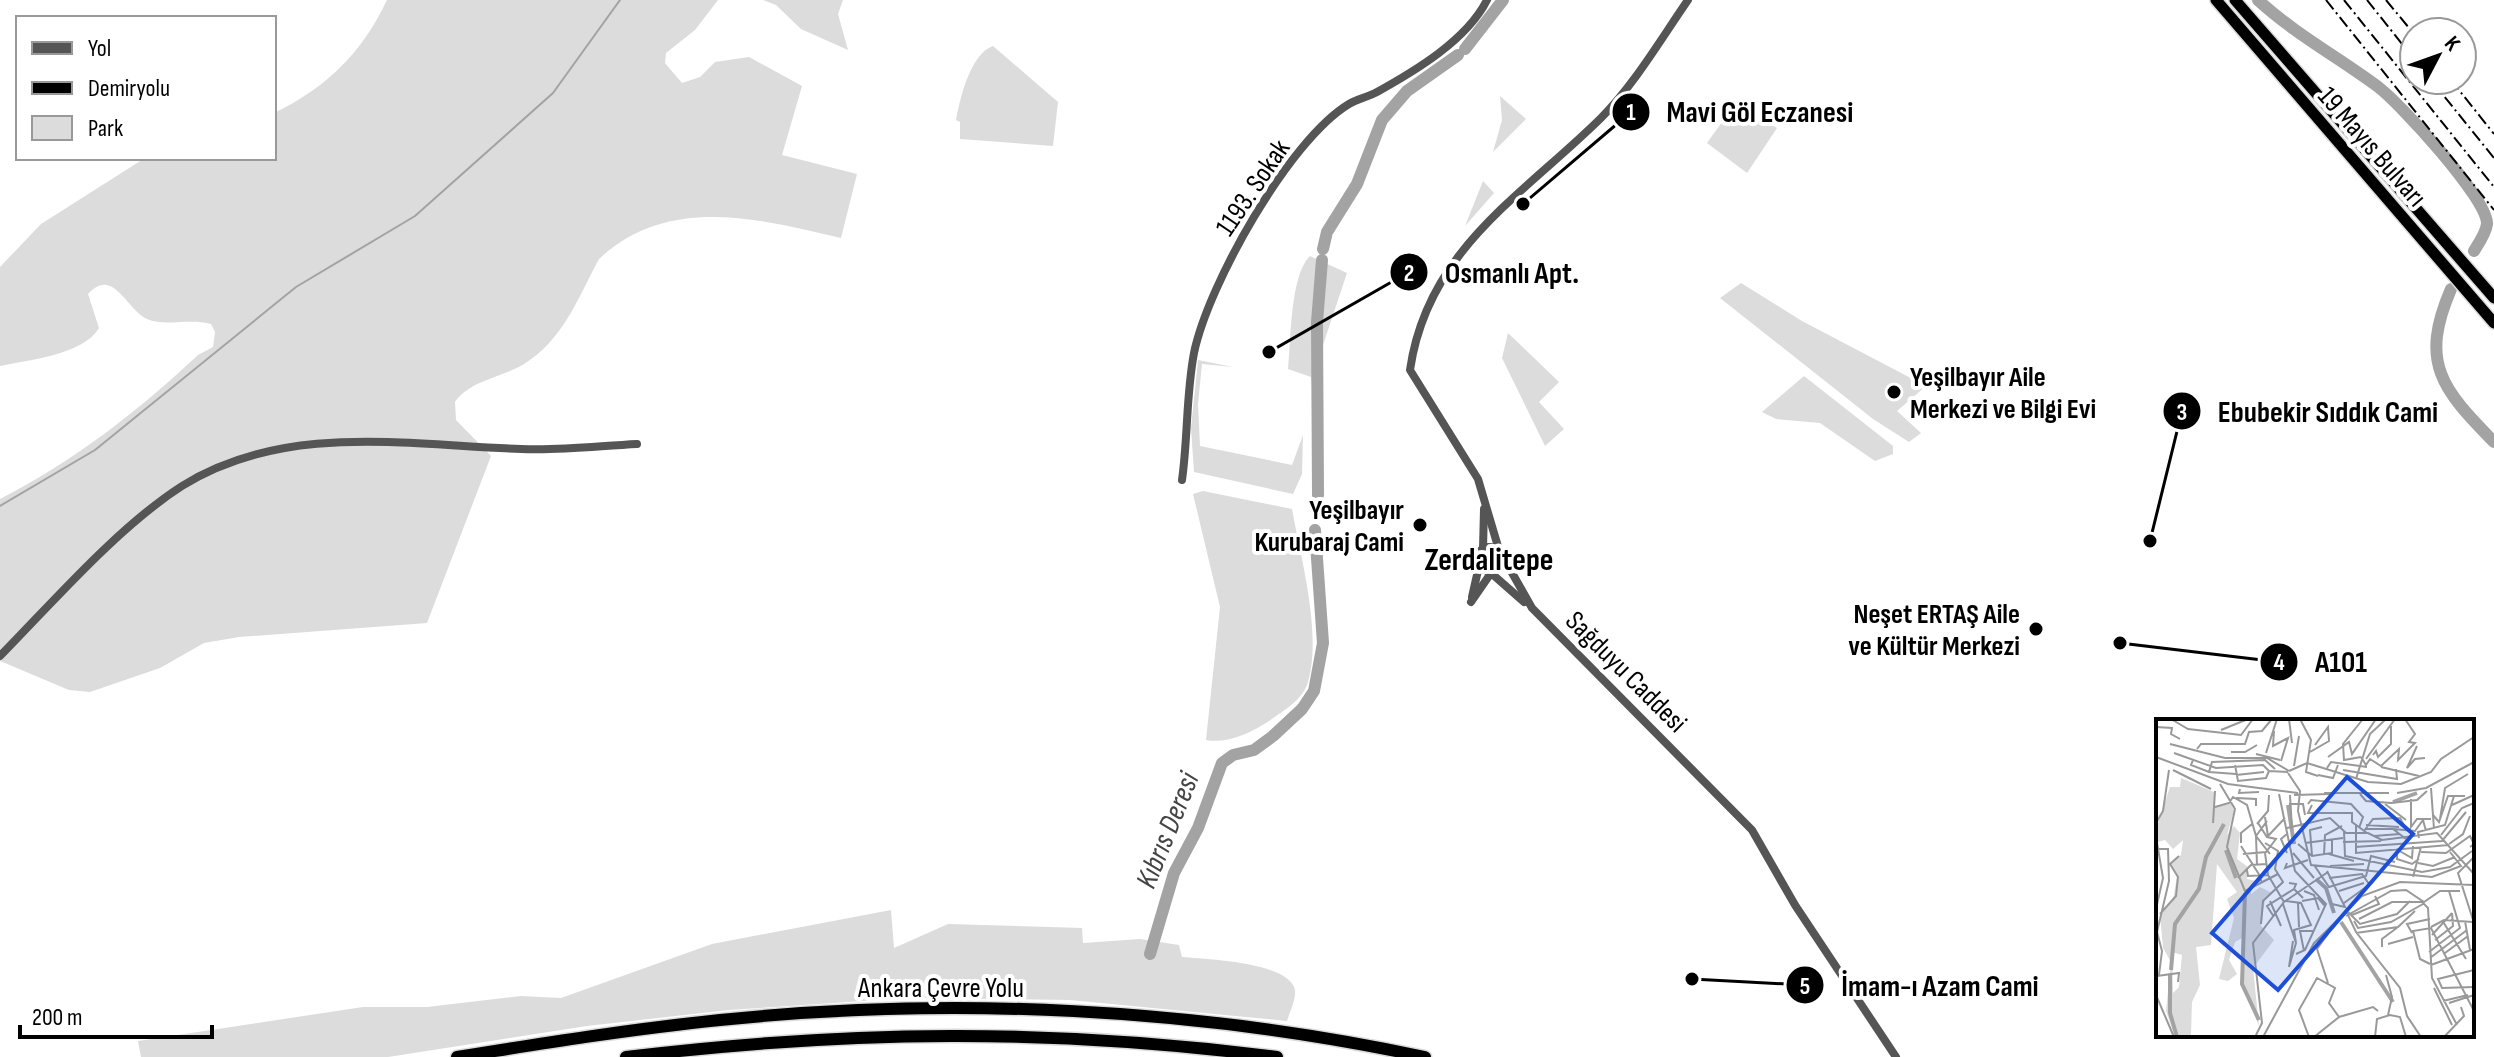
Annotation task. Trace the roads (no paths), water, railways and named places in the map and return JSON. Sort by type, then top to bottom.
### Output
[{"type":"highway","name":"19 Mayıs Bulvarı","points":[[2216,0],[2494,323]]},
{"type":"highway","name":"19 Mayıs Bulvarı","points":[[2235,0],[2494,298]]},
{"type":"highway","points":[[2468,268],[2494,288]]},
{"type":"highway","points":[[2482,309],[2494,330]]},
{"type":"highway","name":"Ankara Çevre Yolu","points":[[457,1057],[720,1020],[817,1013],[986,1009],[1066,1011],[1246,1028],[1425,1057]]},
{"type":"highway","name":"Ankara Çevre Yolu","points":[[626,1057],[730,1045],[961,1034],[1059,1036],[1277,1057]]},
{"type":"street","name":"1193. Sokak","points":[[1182,480],[1189,390],[1197,340],[1220,279],[1248,226],[1292,161],[1348,104],[1375,93],[1460,35],[1487,0]]},
{"type":"street","name":"Sağduyu Caddesi","points":[[1688,0],[1601,118],[1490,218],[1448,267],[1431,295],[1410,370],[1478,479],[1499,550],[1532,608],[1752,830],[1795,905],[1896,1057]]},
{"type":"street","points":[[0,656],[157,504],[203,475],[228,464],[292,444],[308,443],[356,441],[525,450],[637,444]]},
{"type":"street","points":[[1483,549],[1494,546],[1499,550],[1500,560],[1471,602],[1483,549],[1484,505]]},
{"type":"street","points":[[1479,566],[1532,608]]},
{"type":"waterway","points":[[0,506],[95,450],[296,287],[415,216],[553,93],[620,0]]},
{"type":"waterway","name":"Kıbrıs Deresi","points":[[1465,49],[1503,0]]},
{"type":"waterway","points":[[2258,0],[2302,35],[2377,86],[2441,152],[2484,212],[2487,224],[2474,251]]},
{"type":"waterway","name":"Kıbrıs Deresi","points":[[1323,249],[1327,232],[1357,184],[1382,120],[1407,91],[1458,55]]},
{"type":"waterway","name":"Kıbrıs Deresi","points":[[1318,495],[1317,322],[1322,260]]},
{"type":"waterway","points":[[2451,289],[2437,337],[2441,373],[2461,406],[2494,442]]},
{"type":"waterway","name":"Kıbrıs Deresi","points":[[1150,954],[1174,873],[1198,828],[1222,763],[1233,755],[1254,750],[1273,736],[1302,709],[1314,691],[1323,643],[1315,530]]},
{"type":"railway","points":[[2326,0],[2494,210]]},
{"type":"railway","points":[[2344,0],[2494,187]]},
{"type":"railway","points":[[2367,0],[2398,39]]},
{"type":"railway","points":[[2386,0],[2399,16]]},
{"type":"railway","points":[[2444,96],[2494,158]]},
{"type":"railway","points":[[2464,96],[2494,134]]},
{"type":"place","name":"Mavi Göl Eczanesi","points":[[1523,204]]},
{"type":"place","name":"Osmanlı Apt.","points":[[1269,352]]},
{"type":"place","name":"Yeşilbayır Aile Merkezi ve Bilgi Evi","points":[[1894,392]]},
{"type":"place","name":"Yeşilbayır Kurubaraj Cami","points":[[1420,525]]},
{"type":"place","name":"Ebubekir Sıddık Cami","points":[[2150,541]]},
{"type":"place","name":"Neşet ERTAŞ Aile ve Kültür Merkezi","points":[[2036,629]]},
{"type":"place","name":"A101","points":[[2120,643]]},
{"type":"place","name":"İmam-ı Azam Cami","points":[[1692,979]]},
{"type":"district","name":"Zerdalitepe","points":[[1489,559]]}]
